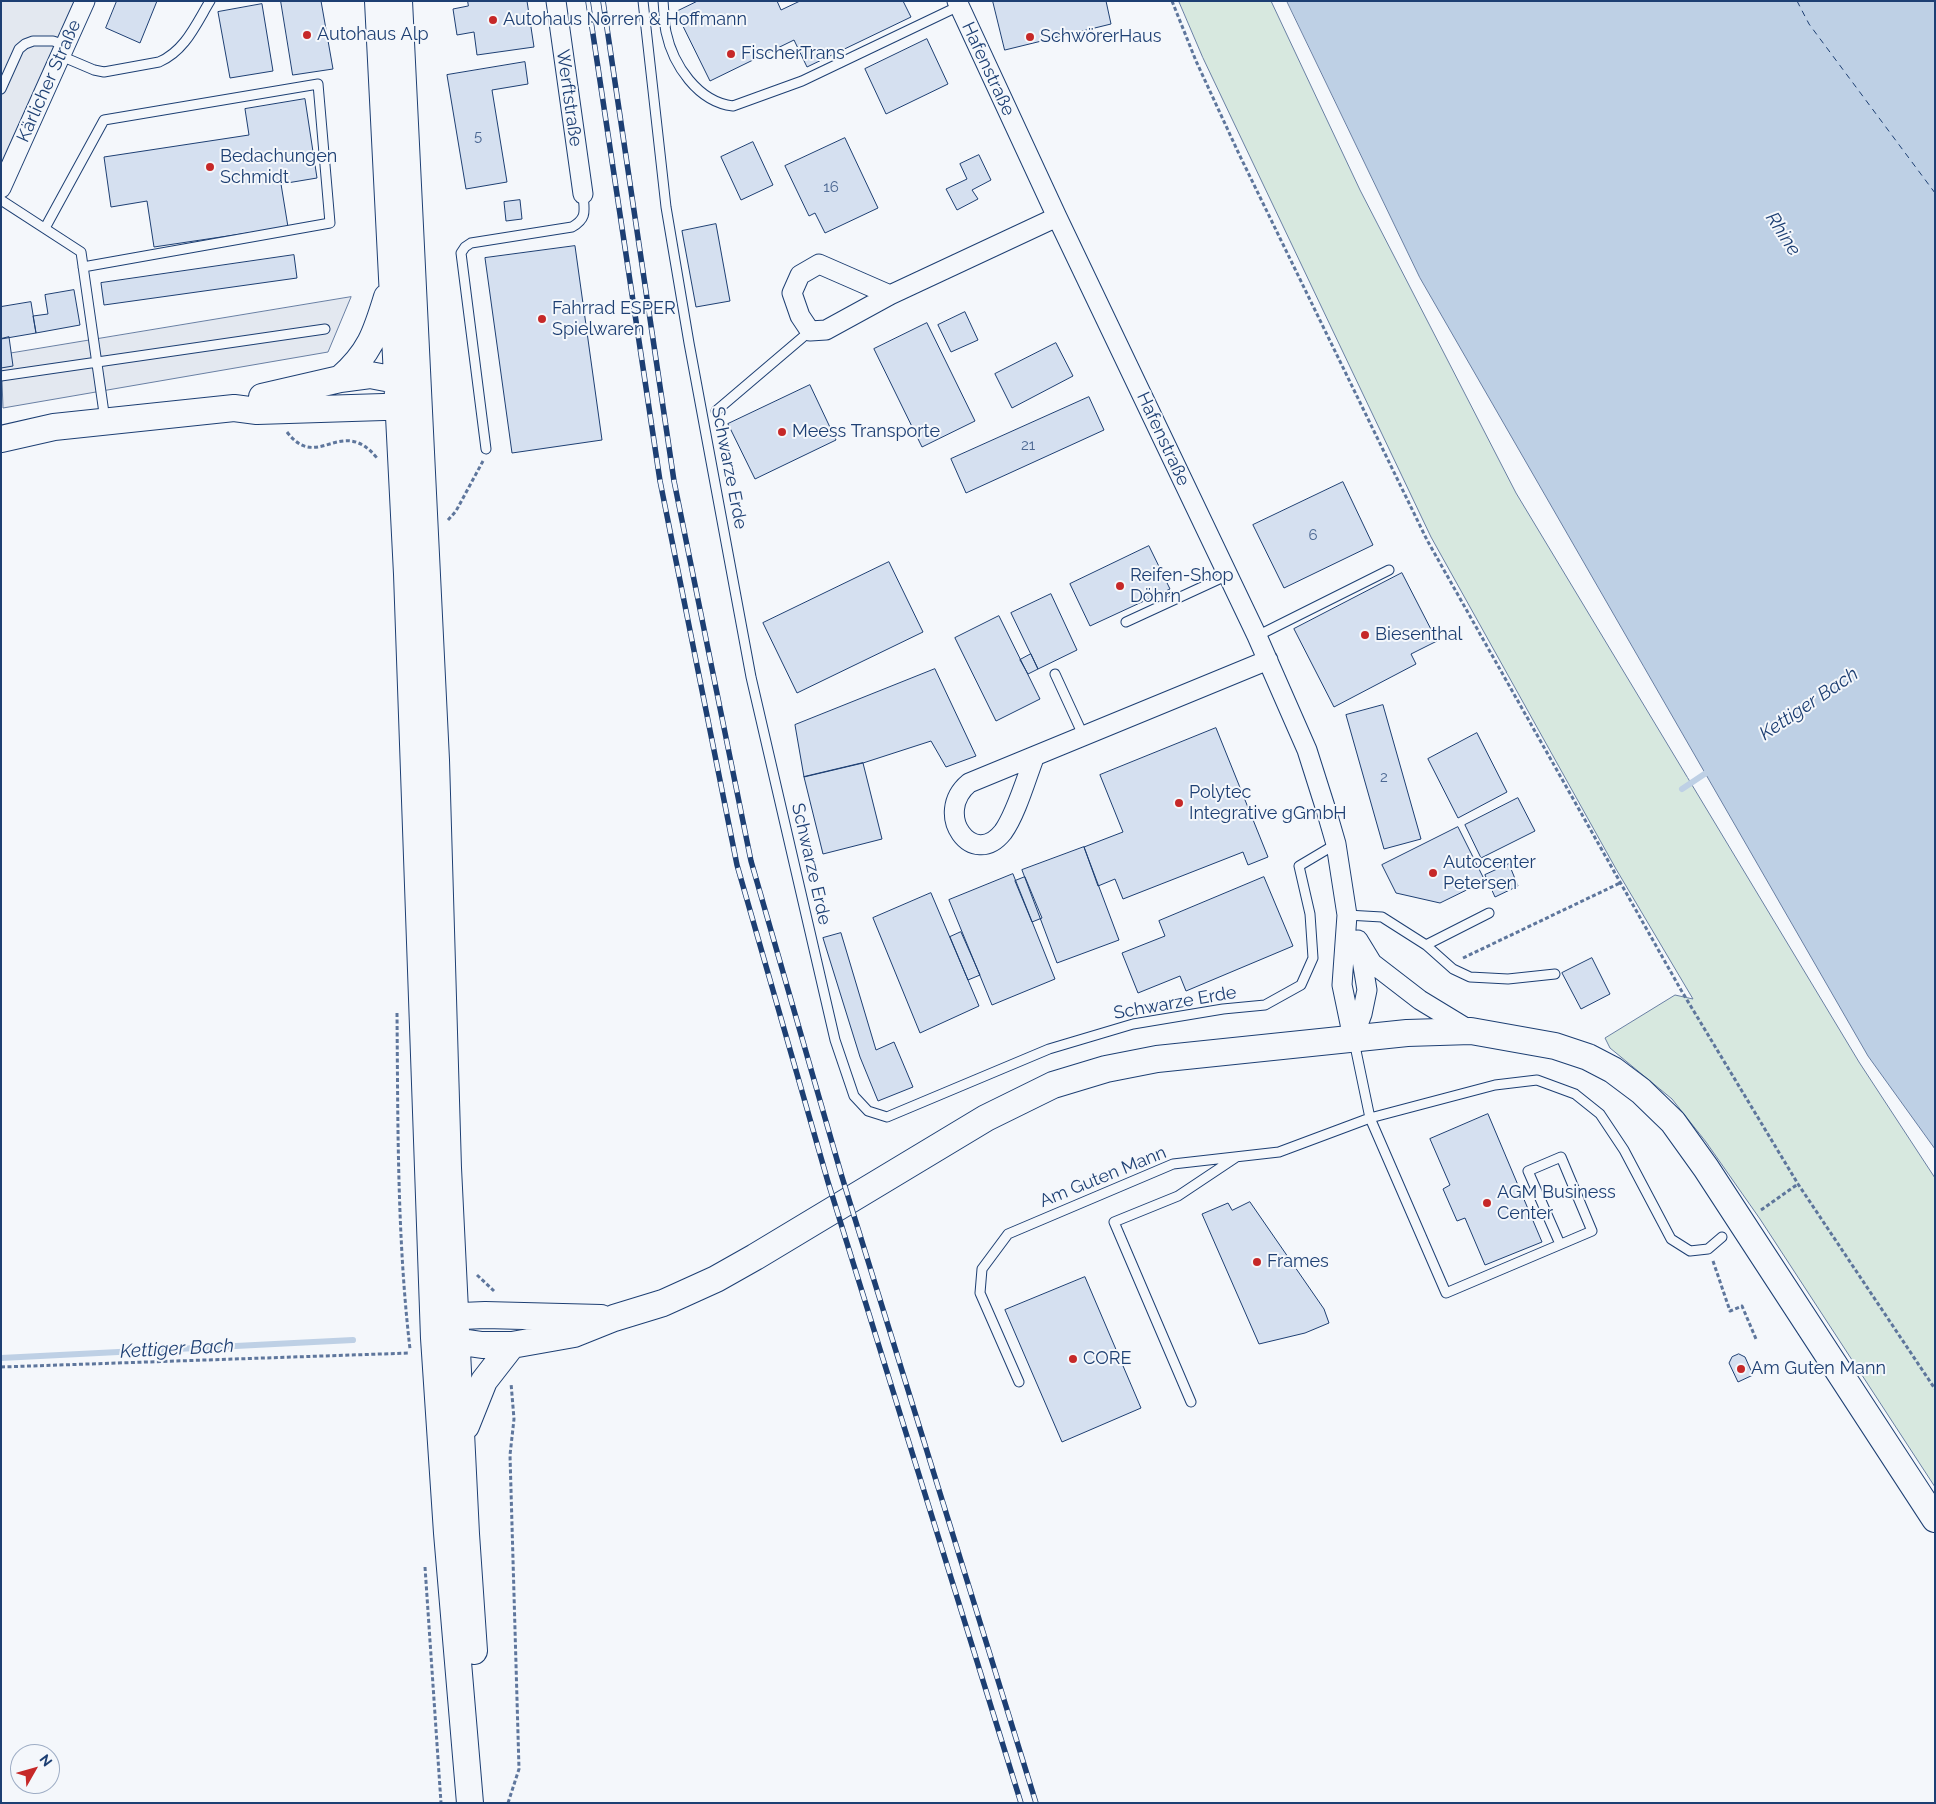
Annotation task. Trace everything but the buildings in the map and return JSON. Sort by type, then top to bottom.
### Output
[{"type":"street","name":"Kärlicher Straße","points":[[1,188],[85,1]]},
{"type":"street","points":[[378,1],[392,283],[405,398],[436,750],[448,1158],[445,1328],[447,1533],[470,1803]]},
{"type":"street","points":[[399,1],[405,398]]},
{"type":"street","name":"Werftstraße","points":[[556,1],[583,194]]},
{"type":"street","name":"Hafenstraße","points":[[958,4],[1057,217],[1257,636],[1307,750],[1336,844],[1347,915],[1342,985],[1353,1038]]},
{"type":"street","points":[[890,295],[819,264],[800,275],[792,293],[800,316],[810,331],[826,330],[890,295],[1057,217]]},
{"type":"street","points":[[340,379],[357,363],[371,344],[392,283]]},
{"type":"street","points":[[234,408],[256,398],[340,379],[377,375],[405,398]]},
{"type":"street","points":[[1,440],[54,427],[105,421],[234,408],[257,411],[405,398]]},
{"type":"street","points":[[1034,758],[1009,822],[1002,832],[988,844],[973,844],[965,838],[957,828],[953,812],[957,797],[962,789],[979,778],[1034,758],[1268,660]]},
{"type":"street","name":"Hafenstraße","points":[[1347,915],[1358,940],[1372,963],[1420,1000],[1471,1031]]},
{"type":"street","name":"Hafenstraße","points":[[1353,1038],[1362,1014],[1367,990],[1358,940]]},
{"type":"street","points":[[445,1328],[482,1345],[512,1345],[574,1334],[614,1318],[663,1303],[716,1279],[810,1225],[986,1118],[1053,1085],[1106,1069],[1157,1059],[1353,1038],[1407,1033],[1471,1031],[1555,1046],[1588,1057],[1613,1070],[1642,1092],[1673,1122],[1706,1168],[1935,1519]]},
{"type":"street","points":[[445,1328],[486,1315],[614,1318]]},
{"type":"street","points":[[445,1328],[462,1440],[466,1534],[484,1803]]},
{"type":"street","points":[[462,1440],[470,1414],[484,1382],[512,1345]]},
{"type":"lane","points":[[1,89],[19,49],[32,41],[53,41],[63,50],[94,70],[104,72],[167,59],[182,46],[210,1]]},
{"type":"lane","name":"Schwarze Erde","points":[[643,1],[666,207],[751,677],[835,1040],[854,1096],[868,1111],[887,1118],[1049,1049],[1132,1024],[1223,1009],[1265,1005],[1301,985],[1313,958],[1310,914],[1299,866],[1336,844]]},
{"type":"lane","points":[[663,1],[666,33],[681,70],[698,89],[722,105],[733,106],[802,82],[958,4]]},
{"type":"lane","points":[[45,228],[104,120],[318,84],[330,223],[84,267]]},
{"type":"lane","points":[[486,449],[461,253],[471,243],[572,227],[579,223],[584,216],[583,194]]},
{"type":"lane","points":[[1,200],[81,252],[105,421]]},
{"type":"lane","points":[[1,376],[326,329]]},
{"type":"lane","points":[[716,411],[810,331]]},
{"type":"lane","points":[[1257,636],[1389,570]]},
{"type":"lane","points":[[1126,622],[1228,575]]},
{"type":"lane","points":[[1055,674],[1084,737]]},
{"type":"lane","points":[[1426,945],[1489,913]]},
{"type":"lane","points":[[1347,915],[1382,917],[1426,945],[1453,969],[1470,977],[1499,979],[1555,974]]},
{"type":"lane","points":[[1353,1038],[1370,1118],[1446,1294],[1592,1230],[1560,1157],[1528,1171],[1560,1244]]},
{"type":"lane","name":"Am Guten Mann","points":[[1019,1382],[980,1293],[982,1269],[1008,1234],[1173,1164],[1279,1152],[1370,1118],[1495,1084],[1537,1080],[1575,1094],[1600,1114],[1624,1150],[1670,1239],[1690,1251],[1708,1249]]},
{"type":"lane","points":[[1191,1402],[1114,1222],[1178,1196],[1237,1157]]},
{"type":"lane","points":[[1708,1249],[1722,1237]]},
{"type":"path","points":[[1172,1],[1196,61],[1239,154],[1427,540],[1681,990],[1798,1184],[1935,1389]]},
{"type":"path","points":[[280,409],[282,425],[296,443],[302,446],[318,448],[336,441],[348,440],[370,449],[378,458],[380,464]]},
{"type":"path","points":[[445,523],[456,511],[487,453],[486,449]]},
{"type":"path","points":[[1453,969],[1458,960],[1620,883]]},
{"type":"path","points":[[397,1006],[398,1175],[405,1307],[411,1363]]},
{"type":"path","points":[[1760,1211],[1798,1184]]},
{"type":"path","points":[[1708,1249],[1730,1311],[1742,1306],[1756,1338]]},
{"type":"path","points":[[1,1367],[410,1353]]},
{"type":"path","points":[[508,1803],[519,1769],[514,1538],[510,1455],[514,1419],[510,1375]]},
{"type":"path","points":[[424,1559],[441,1803]]},
{"type":"shaded area","points":[[1,1],[74,1],[74,3],[1,165]]},
{"type":"shaded area","points":[[1179,1],[1271,1],[1360,190],[1516,493],[1859,1062],[1935,1178],[1935,1487],[1760,1219],[1706,1142],[1672,1099],[1610,1048],[1605,1038],[1675,995],[1693,999],[1616,869],[1431,537],[1203,58]]},
{"type":"shaded area","points":[[351,297],[328,352],[3,408],[1,355]]},
{"type":"water","name":"Rhine","points":[[1287,1],[1935,1],[1935,1149],[1868,1056],[1420,278]]},
{"type":"waterway","name":"Kettiger Bach","points":[[1682,789],[1712,769]]},
{"type":"waterway","name":"Kettiger Bach","points":[[1,1358],[353,1340]]},
{"type":"ferry route","points":[[1797,1],[1809,24],[1935,193]]},
{"type":"railway","points":[[588,1],[660,481],[737,865],[828,1182],[1021,1803]]},
{"type":"railway","points":[[603,1],[674,481],[751,861],[842,1177],[1036,1803]]},
{"type":"place","name":"Autohaus Norren & Hoffmann","points":[[493,20]]},
{"type":"place","name":"Autohaus Alp","points":[[307,35]]},
{"type":"place","name":"SchwörerHaus","points":[[1030,37]]},
{"type":"place","name":"FischerTrans","points":[[731,54]]},
{"type":"place","name":"Bedachungen Schmidt","points":[[210,167]]},
{"type":"place","name":"Fahrrad ESPER Spielwaren","points":[[542,319]]},
{"type":"place","name":"Meess Transporte","points":[[782,432]]},
{"type":"place","name":"Reifen-Shop Döhrn","points":[[1120,586]]},
{"type":"place","name":"Biesenthal","points":[[1365,635]]},
{"type":"place","name":"Polytec Integrative gGmbH","points":[[1179,803]]},
{"type":"place","name":"Autocenter Petersen","points":[[1433,873]]},
{"type":"place","name":"AGM Business Center","points":[[1487,1203]]},
{"type":"place","name":"Frames","points":[[1257,1262]]},
{"type":"place","name":"CORE","points":[[1073,1359]]},
{"type":"place","name":"Am Guten Mann","points":[[1741,1369]]}]
